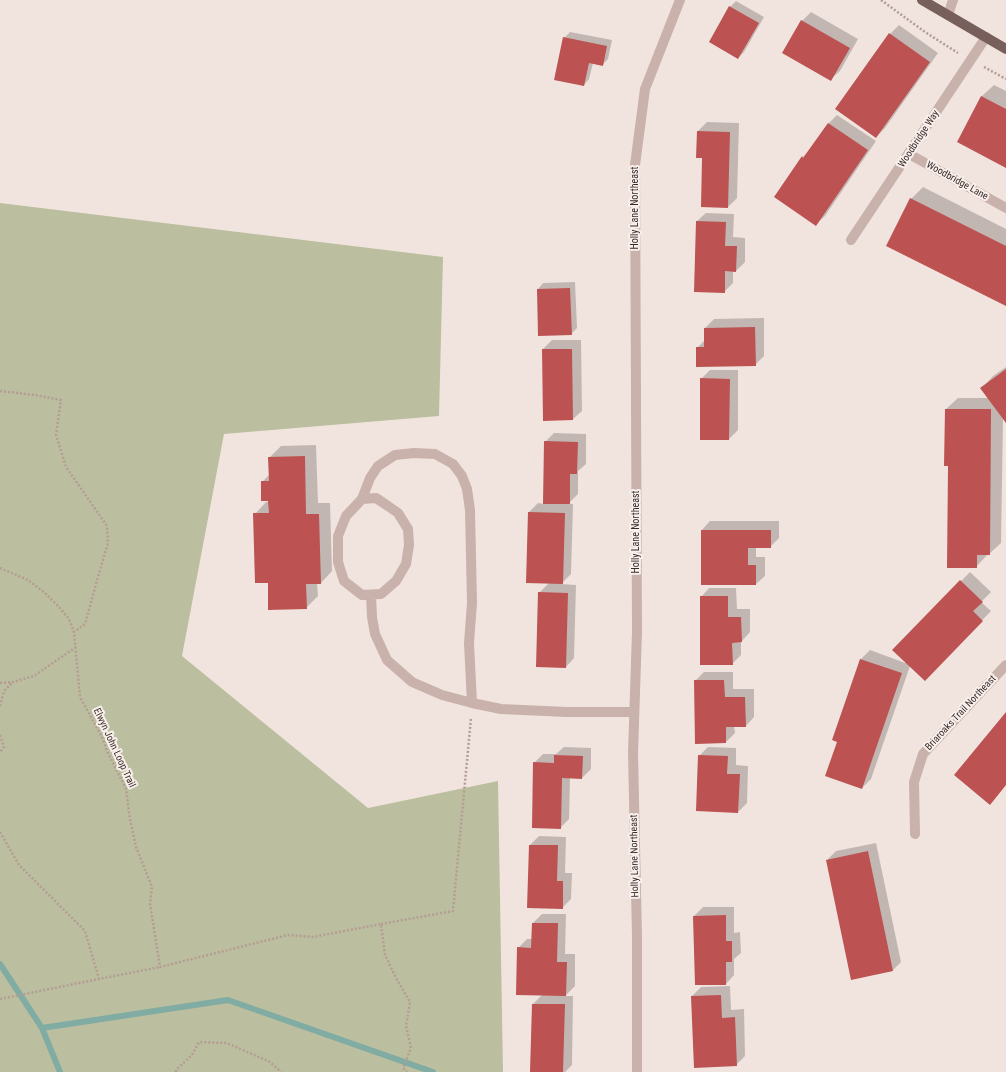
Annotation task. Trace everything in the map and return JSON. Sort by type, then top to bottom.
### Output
[{"type":"main road","points":[[922,0],[1006,49]]},
{"type":"street","name":"Holly Lane Northeast","points":[[637,1072],[637,936],[633,753],[636,632],[635,165],[645,89],[680,0]]},
{"type":"street","points":[[948,15],[953,0]]},
{"type":"street","name":"Woodbridge Way","points":[[852,240],[986,37]]},
{"type":"street","name":"Woodbridge Lane","points":[[909,154],[1006,208]]},
{"type":"street","points":[[362,499],[376,498],[398,512],[408,528],[409,545],[406,564],[396,581],[381,594],[362,595],[344,581],[338,562],[338,536],[346,516],[362,499],[370,478],[378,466],[395,455],[414,453],[435,454],[454,464],[462,476],[470,510],[472,603],[469,643],[472,703]]},
{"type":"street","points":[[371,595],[372,617],[375,634],[387,660],[412,682],[442,695],[501,709],[567,712],[634,712]]},
{"type":"street","name":"Briaroaks Trail Northeast","points":[[914,834],[914,782],[923,754],[1006,665]]},
{"type":"path","points":[[881,0],[925,32],[1006,79]]},
{"type":"path","points":[[0,391],[61,400],[56,435],[66,467],[107,526],[108,543],[85,624],[74,632]]},
{"type":"path","name":"Elwyn John Loop Trail","points":[[0,568],[28,580],[45,593],[69,619],[74,632],[80,697],[102,736],[107,752],[126,789],[136,847],[152,887],[150,904],[160,967]]},
{"type":"path","points":[[0,683],[13,682],[34,676],[76,647]]},
{"type":"path","points":[[0,706],[4,691],[13,682]]},
{"type":"path","points":[[0,999],[160,967],[288,935],[314,937],[454,911],[472,703]]},
{"type":"path","points":[[0,735],[4,747],[0,752]]},
{"type":"path","points":[[0,832],[19,865],[85,931],[99,979]]},
{"type":"path","points":[[381,924],[385,955],[410,1002],[406,1026],[411,1048],[404,1068],[408,1072]]},
{"type":"path","points":[[176,1072],[176,1070],[192,1055],[199,1042],[227,1043],[270,1062],[281,1072]]},
{"type":"green space","points":[[0,203],[443,257],[439,416],[224,434],[182,656],[368,808],[498,781],[503,1072],[0,1072]]},
{"type":"building","points":[[729,6],[759,23],[738,59],[709,42]]},
{"type":"building","points":[[801,20],[850,48],[831,81],[782,53]]},
{"type":"building","points":[[889,33],[930,62],[876,138],[835,109]]},
{"type":"building","points":[[563,37],[607,46],[603,66],[589,63],[584,86],[554,80]]},
{"type":"building","points":[[981,96],[1006,109],[1006,168],[957,142]]},
{"type":"building","points":[[828,123],[868,150],[816,226],[774,197],[802,156],[803,158]]},
{"type":"building","points":[[697,131],[730,132],[728,208],[701,207],[702,158],[696,158]]},
{"type":"building","points":[[910,198],[1006,246],[1006,306],[886,246]]},
{"type":"building","points":[[696,221],[726,222],[725,246],[737,246],[736,272],[725,271],[725,293],[694,292]]},
{"type":"building","points":[[570,288],[572,335],[538,336],[537,289]]},
{"type":"building","points":[[755,327],[756,366],[696,367],[696,347],[704,347],[704,328]]},
{"type":"building","points":[[542,349],[572,349],[573,420],[543,421]]},
{"type":"building","points":[[1006,369],[1006,423],[980,388]]},
{"type":"building","points":[[700,378],[730,379],[729,440],[700,440]]},
{"type":"building","points":[[945,409],[991,409],[990,555],[977,555],[977,568],[947,568],[948,466],[944,466]]},
{"type":"building","points":[[544,441],[578,442],[577,474],[570,474],[570,504],[543,504]]},
{"type":"building","points":[[305,456],[306,514],[319,514],[321,584],[306,584],[307,609],[268,610],[268,583],[255,583],[253,513],[269,513],[268,501],[261,501],[261,481],[269,481],[268,457]]},
{"type":"building","points":[[528,512],[565,513],[563,584],[526,583]]},
{"type":"building","points":[[701,530],[771,530],[771,548],[748,548],[748,565],[756,565],[756,585],[701,585]]},
{"type":"building","points":[[960,580],[983,602],[973,611],[983,621],[925,681],[892,650]]},
{"type":"building","points":[[538,592],[568,593],[566,668],[536,667]]},
{"type":"building","points":[[700,596],[728,596],[728,617],[741,617],[742,642],[732,643],[733,665],[700,665]]},
{"type":"building","points":[[860,659],[902,673],[862,789],[825,776],[837,742],[832,740]]},
{"type":"building","points":[[694,680],[724,680],[725,697],[745,697],[746,727],[726,727],[726,743],[695,744]]},
{"type":"building","points":[[1006,712],[1006,785],[990,805],[954,775]]},
{"type":"building","points":[[554,755],[583,756],[582,779],[562,778],[561,829],[532,828],[533,762],[554,763]]},
{"type":"building","points":[[698,755],[728,756],[727,774],[740,774],[738,813],[696,811]]},
{"type":"building","points":[[529,845],[558,845],[557,881],[563,881],[563,909],[527,908]]},
{"type":"building","points":[[868,851],[893,971],[851,980],[826,860]]},
{"type":"building","points":[[726,915],[726,941],[732,941],[732,962],[726,962],[726,985],[695,985],[693,916]]},
{"type":"building","points":[[532,923],[558,923],[557,962],[567,962],[566,996],[516,995],[517,947],[531,948]]},
{"type":"building","points":[[721,995],[722,1018],[735,1017],[737,1066],[694,1068],[691,996]]},
{"type":"building","points":[[532,1004],[565,1004],[563,1072],[530,1072]]},
{"type":"waterway","points":[[0,964],[42,1028],[60,1072]]},
{"type":"waterway","points":[[42,1028],[228,1000],[433,1072]]}]
